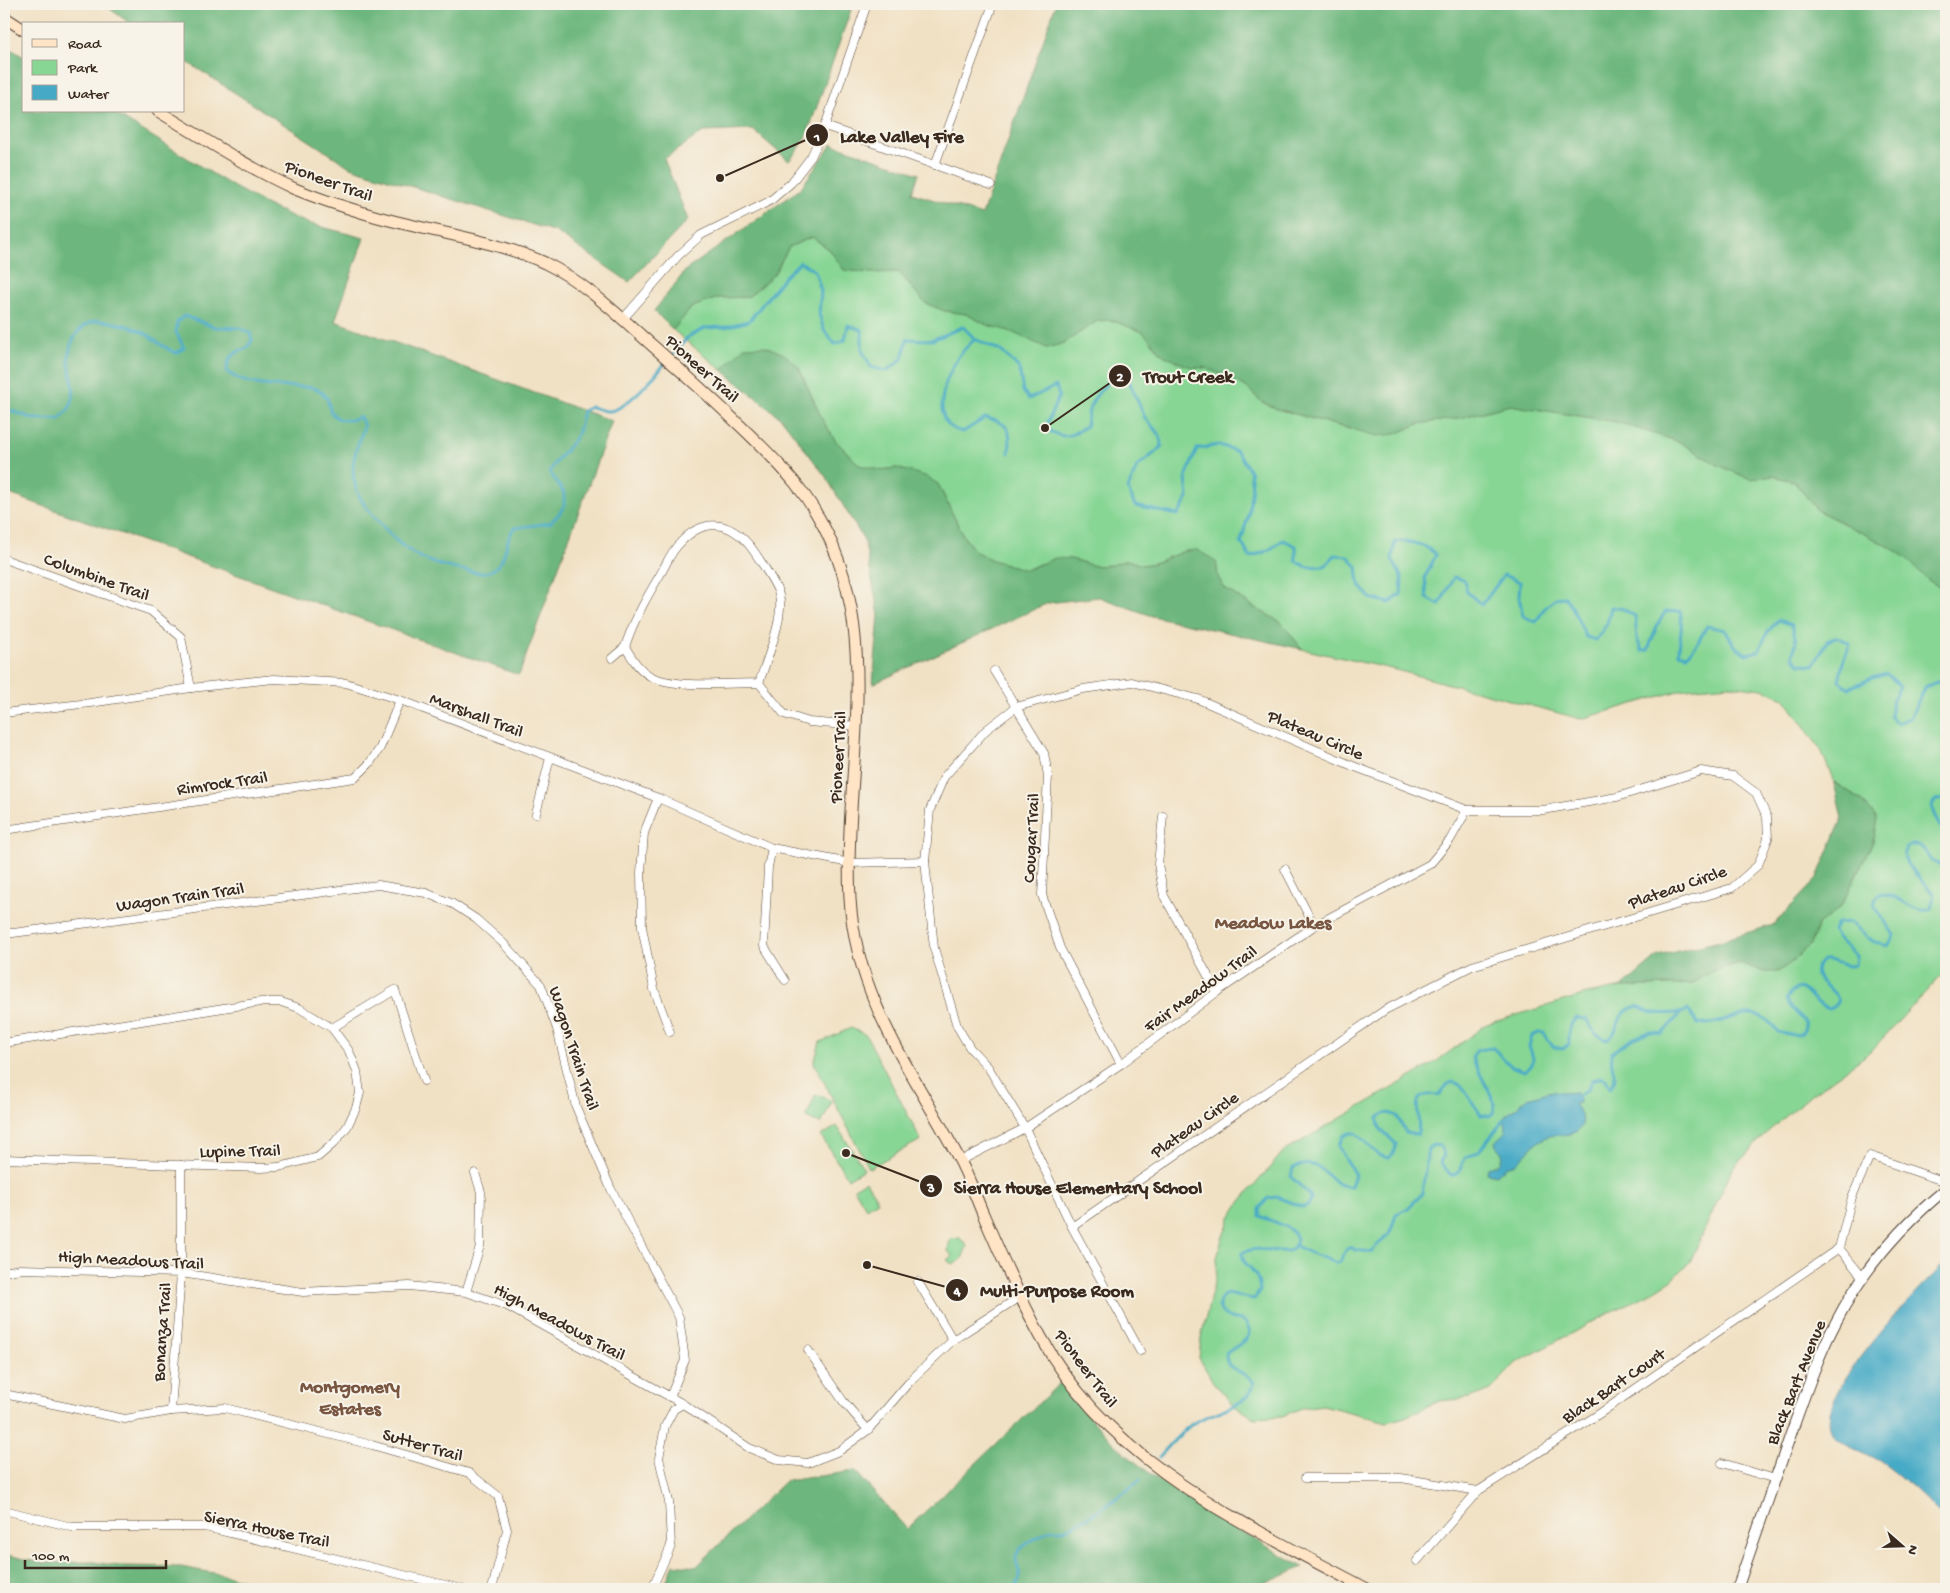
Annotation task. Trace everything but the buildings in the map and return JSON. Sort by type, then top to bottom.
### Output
[{"type":"main road","points":[[4,18],[22,29]]},
{"type":"main road","name":"Pioneer Trail","points":[[160,112],[258,171],[312,196],[373,216],[499,247],[546,264],[579,284],[623,319],[684,373],[778,463],[798,486],[824,527],[845,582],[856,633],[858,679],[857,726],[850,863],[852,925],[870,993],[886,1030],[960,1160],[1021,1296],[1043,1340],[1081,1396],[1140,1456],[1215,1507],[1367,1589]]},
{"type":"street","points":[[623,319],[678,256],[701,235],[770,201],[791,183],[811,157],[825,126],[867,4]]},
{"type":"street","points":[[935,165],[992,4]]},
{"type":"street","points":[[825,126],[992,186]]},
{"type":"street","points":[[612,658],[625,646],[633,623],[678,544],[693,530],[713,525],[728,527],[742,536],[756,554],[779,595],[779,621],[759,683]]},
{"type":"street","name":"Columbine Trail","points":[[4,558],[151,611],[181,637],[191,688]]},
{"type":"street","points":[[625,646],[634,662],[650,676],[671,683],[759,683]]},
{"type":"street","name":"Cougar Trail","points":[[994,671],[1044,753],[1048,776],[1042,895],[1060,948],[1121,1064]]},
{"type":"street","name":"Marshall Trail","points":[[4,713],[274,679],[346,683],[400,700],[658,798],[772,848],[850,863],[925,861]]},
{"type":"street","name":"Plateau Circle","points":[[1016,707],[1083,689],[1132,682],[1198,699],[1353,766],[1467,810],[1543,810],[1617,797],[1701,771],[1733,776],[1756,793],[1767,817],[1768,839],[1758,865],[1732,888],[1472,966],[1385,1010],[1072,1227]]},
{"type":"street","points":[[759,683],[784,714],[809,722],[857,726]]},
{"type":"street","name":"Rimrock Trail","points":[[4,830],[355,778],[369,764],[380,748],[400,700]]},
{"type":"street","points":[[1016,707],[986,730],[944,777],[930,810],[925,861],[934,948],[957,1026],[970,1048],[988,1067],[1025,1128],[1072,1227],[1140,1351]]},
{"type":"street","points":[[536,814],[550,758]]},
{"type":"street","points":[[658,798],[644,833],[641,872],[642,926],[654,989],[670,1032]]},
{"type":"street","name":"Fair Meadow Trail","points":[[960,1160],[1025,1128],[1121,1064],[1217,992],[1314,926],[1430,864],[1450,840],[1467,810]]},
{"type":"street","points":[[1163,816],[1158,864],[1164,896],[1217,992]]},
{"type":"street","points":[[772,848],[768,867],[764,946],[785,980]]},
{"type":"street","points":[[1285,869],[1314,926]]},
{"type":"street","name":"Wagon Train Trail","points":[[4,933],[378,885],[426,893],[453,904],[476,919],[503,944],[541,985],[557,1030],[576,1107],[611,1189],[679,1317],[685,1360],[670,1397]]},
{"type":"street","points":[[332,1028],[395,990],[424,1082]]},
{"type":"street","name":"Lupine Trail","points":[[4,1044],[261,1002],[281,1002],[299,1008],[332,1028],[348,1051],[357,1071],[360,1093],[356,1108],[347,1127],[334,1143],[318,1157],[279,1166],[260,1168],[4,1159]]},
{"type":"street","points":[[1864,1279],[1839,1248],[1852,1197],[1870,1156],[1946,1182]]},
{"type":"street","name":"Bonanza Trail","points":[[171,1411],[181,1273],[181,1165]]},
{"type":"street","points":[[466,1292],[480,1246],[480,1192],[475,1173]]},
{"type":"street","name":"Black Bart Avenue","points":[[1737,1589],[1814,1371],[1837,1321],[1864,1279],[1903,1229],[1946,1189]]},
{"type":"street","name":"Black Bart Court","points":[[1417,1560],[1478,1491],[1599,1414],[1839,1248]]},
{"type":"street","name":"High Meadows Trail","points":[[4,1272],[20,1269],[181,1273],[303,1292],[409,1286],[466,1292],[507,1306],[683,1404],[749,1448],[779,1460],[808,1463],[839,1451],[868,1430],[911,1380],[952,1340],[1021,1296]]},
{"type":"street","points":[[918,1282],[952,1340]]},
{"type":"street","points":[[808,1350],[843,1401],[868,1430]]},
{"type":"street","name":"Sutter Trail","points":[[4,1394],[125,1419],[171,1411],[225,1408],[372,1444],[468,1473],[498,1496],[507,1530],[492,1589]]},
{"type":"street","points":[[649,1589],[653,1586],[671,1546],[669,1502],[659,1458],[665,1426],[674,1409],[683,1404]]},
{"type":"street","points":[[1722,1464],[1775,1479]]},
{"type":"street","points":[[1305,1478],[1401,1478],[1478,1491]]},
{"type":"street","name":"Sierra House Trail","points":[[4,1510],[72,1527],[205,1528],[462,1589]]},
{"type":"green space","points":[[103,4],[853,4],[808,132],[800,147],[789,161],[753,130],[703,132],[664,159],[688,220],[629,282],[556,232],[350,167],[185,61],[185,22],[128,22]]},
{"type":"green space","points":[[1056,4],[1946,4],[1946,591],[1928,580],[1905,557],[1890,547],[1817,510],[1794,481],[1773,476],[1750,479],[1718,465],[1680,442],[1617,422],[1510,405],[1459,418],[1418,424],[1396,434],[1377,436],[1277,409],[1262,402],[1246,387],[1229,378],[1206,368],[1192,367],[1163,355],[1143,332],[1111,320],[1097,321],[1064,343],[1047,348],[1009,331],[987,325],[966,314],[945,311],[925,303],[899,272],[871,273],[844,270],[830,250],[812,237],[789,247],[774,274],[748,297],[718,298],[692,307],[673,330],[654,311],[686,270],[800,189],[832,144],[919,174],[912,193],[982,215]]},
{"type":"green space","points":[[4,45],[22,56],[22,112],[113,112],[234,187],[269,206],[307,223],[364,238],[335,321],[612,421],[519,675],[4,492]]},
{"type":"green space","points":[[812,237],[830,250],[844,270],[871,273],[899,272],[925,303],[945,311],[966,314],[987,325],[1009,330],[1047,348],[1064,343],[1097,321],[1111,320],[1143,332],[1164,355],[1192,367],[1206,368],[1229,378],[1246,387],[1262,402],[1277,409],[1349,429],[1396,434],[1418,424],[1459,418],[1510,405],[1617,422],[1680,442],[1718,465],[1750,479],[1773,476],[1794,481],[1817,510],[1890,547],[1905,557],[1928,580],[1946,591],[1946,970],[1869,1053],[1811,1095],[1764,1135],[1731,1171],[1690,1262],[1673,1279],[1649,1294],[1516,1363],[1491,1390],[1470,1398],[1439,1401],[1405,1417],[1387,1422],[1323,1405],[1302,1408],[1282,1416],[1255,1418],[1234,1406],[1213,1382],[1199,1358],[1201,1338],[1216,1274],[1217,1258],[1230,1218],[1241,1201],[1283,1152],[1433,1064],[1487,1024],[1583,995],[1622,987],[1692,984],[1714,970],[1741,963],[1764,972],[1810,945],[1818,925],[1840,908],[1873,842],[1862,801],[1834,782],[1821,750],[1784,698],[1762,689],[1730,685],[1685,689],[1581,719],[1396,670],[1302,649],[1281,622],[1225,589],[1218,577],[1216,561],[1185,551],[1154,563],[1142,565],[1127,560],[1112,565],[1095,566],[1071,559],[1039,564],[1026,570],[992,560],[976,552],[964,537],[938,484],[897,468],[880,470],[859,465],[835,440],[822,419],[798,366],[745,347],[722,370],[673,330],[692,307],[718,298],[748,297],[774,274],[789,247]]},
{"type":"green space","points":[[765,346],[784,354],[798,366],[822,419],[835,440],[859,465],[880,470],[897,468],[925,476],[938,484],[964,537],[976,552],[992,560],[1026,570],[1055,558],[1071,559],[1095,566],[1112,565],[1127,560],[1142,565],[1154,563],[1185,551],[1197,550],[1216,561],[1218,577],[1225,589],[1281,622],[1302,649],[1152,616],[1099,597],[1048,603],[873,684],[879,615],[864,540],[826,477],[782,419],[722,370],[744,347]]},
{"type":"green space","points":[[1834,782],[1862,801],[1877,818],[1873,842],[1840,908],[1818,925],[1810,944],[1792,962],[1778,972],[1764,972],[1740,963],[1714,970],[1692,984],[1622,987],[1658,956],[1716,942],[1773,925],[1816,880],[1842,819]]},
{"type":"green space","points":[[851,1028],[866,1035],[921,1140],[869,1168],[814,1063],[820,1042]]},
{"type":"green space","points":[[816,1094],[832,1101],[821,1124],[806,1117]]},
{"type":"green space","points":[[837,1126],[864,1169],[848,1179],[821,1136]]},
{"type":"green space","points":[[866,1181],[878,1201],[866,1208],[854,1188]]},
{"type":"green space","points":[[960,1238],[967,1246],[962,1259],[955,1264],[950,1263],[947,1260],[952,1256],[948,1251],[950,1239]]},
{"type":"green space","points":[[1061,1382],[1104,1433],[1153,1476],[1216,1517],[1303,1567],[1253,1589],[660,1589],[665,1584],[674,1564],[696,1567],[785,1481],[855,1471],[907,1529]]},
{"type":"green space","points":[[4,1554],[41,1563],[93,1562],[119,1566],[181,1567],[230,1576],[272,1589],[4,1589]]},
{"type":"water","points":[[1551,1091],[1576,1093],[1580,1099],[1579,1103],[1574,1104],[1583,1119],[1580,1129],[1576,1132],[1545,1138],[1536,1144],[1516,1164],[1506,1167],[1497,1175],[1487,1173],[1488,1168],[1497,1165],[1501,1160],[1502,1153],[1495,1142],[1506,1128],[1504,1120],[1506,1115],[1528,1098]]},
{"type":"water","points":[[1946,1262],[1946,1520],[1896,1473],[1873,1457],[1837,1439],[1829,1423],[1834,1401],[1848,1375],[1868,1347]]},
{"type":"waterway","points":[[670,358],[688,337],[705,328],[725,327],[749,321],[785,276],[800,262],[815,271],[821,291],[819,314],[824,330],[835,344],[845,340],[848,325],[862,330],[862,350],[871,367],[887,371],[903,358],[907,339],[932,340],[963,327],[975,339],[1001,351],[1019,368],[1023,391],[1029,399],[1056,386],[1059,396],[1045,428],[1061,436],[1070,435],[1086,426],[1093,400],[1110,380],[1129,381],[1145,418],[1159,434],[1162,447],[1137,467],[1128,489],[1135,506],[1178,515],[1188,498],[1186,477],[1197,449],[1219,445],[1237,451],[1250,471],[1252,488],[1248,516],[1241,542],[1250,557],[1269,550],[1283,540],[1296,546],[1296,561],[1307,567],[1325,566],[1335,555],[1348,556],[1357,567],[1359,584],[1370,598],[1390,603],[1401,594],[1402,578],[1392,559],[1395,542],[1417,544],[1427,548],[1436,555],[1425,577],[1427,598],[1439,605],[1454,577],[1464,580],[1467,592],[1482,605],[1504,575],[1520,582],[1519,597],[1523,616],[1536,622],[1544,609],[1556,598],[1565,597],[1572,607],[1586,637],[1596,640],[1607,624],[1611,607],[1624,609],[1635,616],[1637,639],[1642,651],[1648,650],[1657,626],[1665,612],[1680,611],[1679,653],[1688,655],[1707,626],[1725,630],[1734,645],[1746,654],[1759,651],[1767,633],[1778,620],[1792,625],[1796,641],[1793,656],[1799,664],[1814,665],[1827,641],[1838,637],[1850,644],[1843,662],[1839,681],[1849,688],[1887,674],[1900,686],[1893,699],[1890,716],[1897,723],[1910,718],[1925,687],[1939,681],[1946,685]]},
{"type":"waterway","points":[[4,408],[34,419],[59,419],[72,401],[73,384],[69,363],[70,349],[75,336],[84,326],[90,323],[103,321],[132,328],[148,335],[177,353],[184,348],[176,332],[177,322],[184,316],[215,327],[239,328],[250,333],[252,340],[247,348],[232,356],[228,363],[227,372],[255,384],[314,388],[325,395],[331,412],[337,418],[349,420],[360,417],[364,426],[355,455],[353,476],[358,494],[370,512],[386,531],[414,554],[436,564],[484,573],[499,564],[514,528],[550,523],[564,506],[564,493],[550,472],[577,434],[583,411],[591,407],[608,411],[617,409],[640,391],[666,362]]},
{"type":"waterway","points":[[975,339],[959,356],[954,365],[945,387],[942,410],[945,420],[952,428],[963,432],[985,418],[1004,425],[1010,438],[1009,453]]},
{"type":"waterway","points":[[1946,800],[1938,800],[1932,806],[1939,825],[1946,834]]},
{"type":"waterway","points":[[1578,1096],[1587,1090],[1592,1080],[1602,1077],[1606,1079],[1610,1088],[1615,1079],[1612,1052],[1632,1039],[1650,1032],[1662,1034],[1681,1013],[1688,1010],[1698,1024],[1710,1024],[1750,1014],[1768,1021],[1778,1032],[1792,1035],[1800,1034],[1805,1028],[1805,1022],[1789,1005],[1787,999],[1792,991],[1797,988],[1802,989],[1818,1003],[1830,1009],[1838,998],[1820,980],[1817,974],[1817,967],[1824,960],[1850,966],[1855,965],[1856,956],[1840,941],[1833,931],[1837,923],[1850,922],[1875,943],[1888,946],[1894,935],[1874,905],[1876,898],[1880,894],[1887,894],[1912,907],[1924,910],[1931,909],[1934,895],[1907,864],[1904,856],[1907,847],[1912,845],[1919,846],[1931,861],[1943,866],[1946,864]]},
{"type":"waterway","points":[[1159,1457],[1192,1424],[1238,1404],[1251,1391],[1254,1383],[1246,1375],[1229,1365],[1226,1354],[1246,1340],[1249,1333],[1248,1327],[1243,1321],[1226,1316],[1219,1307],[1219,1303],[1226,1294],[1254,1299],[1260,1291],[1257,1278],[1251,1268],[1244,1262],[1242,1253],[1256,1249],[1287,1251],[1291,1250],[1295,1245],[1297,1239],[1291,1230],[1260,1216],[1260,1208],[1268,1198],[1277,1197],[1302,1207],[1308,1205],[1312,1199],[1291,1177],[1293,1168],[1313,1165],[1320,1168],[1337,1183],[1343,1186],[1351,1186],[1355,1175],[1338,1146],[1343,1136],[1356,1133],[1379,1155],[1389,1158],[1393,1154],[1396,1144],[1382,1130],[1378,1123],[1378,1118],[1389,1113],[1397,1116],[1406,1133],[1417,1135],[1419,1128],[1418,1101],[1421,1097],[1439,1095],[1448,1084],[1453,1082],[1461,1085],[1481,1115],[1489,1116],[1493,1113],[1495,1104],[1472,1058],[1477,1050],[1493,1048],[1511,1066],[1525,1071],[1533,1063],[1533,1056],[1529,1046],[1532,1036],[1544,1033],[1553,1047],[1563,1049],[1569,1044],[1570,1027],[1576,1018],[1586,1019],[1595,1033],[1606,1040],[1613,1035],[1623,1015],[1635,1007],[1657,1013],[1681,1013]]},
{"type":"waterway","points":[[1295,1245],[1336,1263],[1340,1262],[1346,1250],[1351,1247],[1355,1250],[1372,1252],[1389,1234],[1396,1214],[1408,1208],[1422,1194],[1428,1149],[1433,1145],[1441,1146],[1444,1155],[1440,1162],[1451,1175],[1455,1175],[1465,1158],[1479,1151],[1504,1120]]},
{"type":"waterway","points":[[1013,1589],[1020,1577],[1016,1562],[1018,1551],[1050,1530],[1066,1529],[1085,1519],[1140,1480]]},
{"type":"place","name":"Lake Valley Fire","points":[[720,178]]},
{"type":"place","name":"Trout Creek","points":[[1045,428]]},
{"type":"place","name":"Sierra House Elementary School","points":[[846,1153]]},
{"type":"place","name":"Multi-Purpose Room","points":[[867,1265]]},
{"type":"district","name":"Meadow Lakes","points":[[1273,921]]},
{"type":"district","name":"Montgomery Estates","points":[[350,1396]]}]
